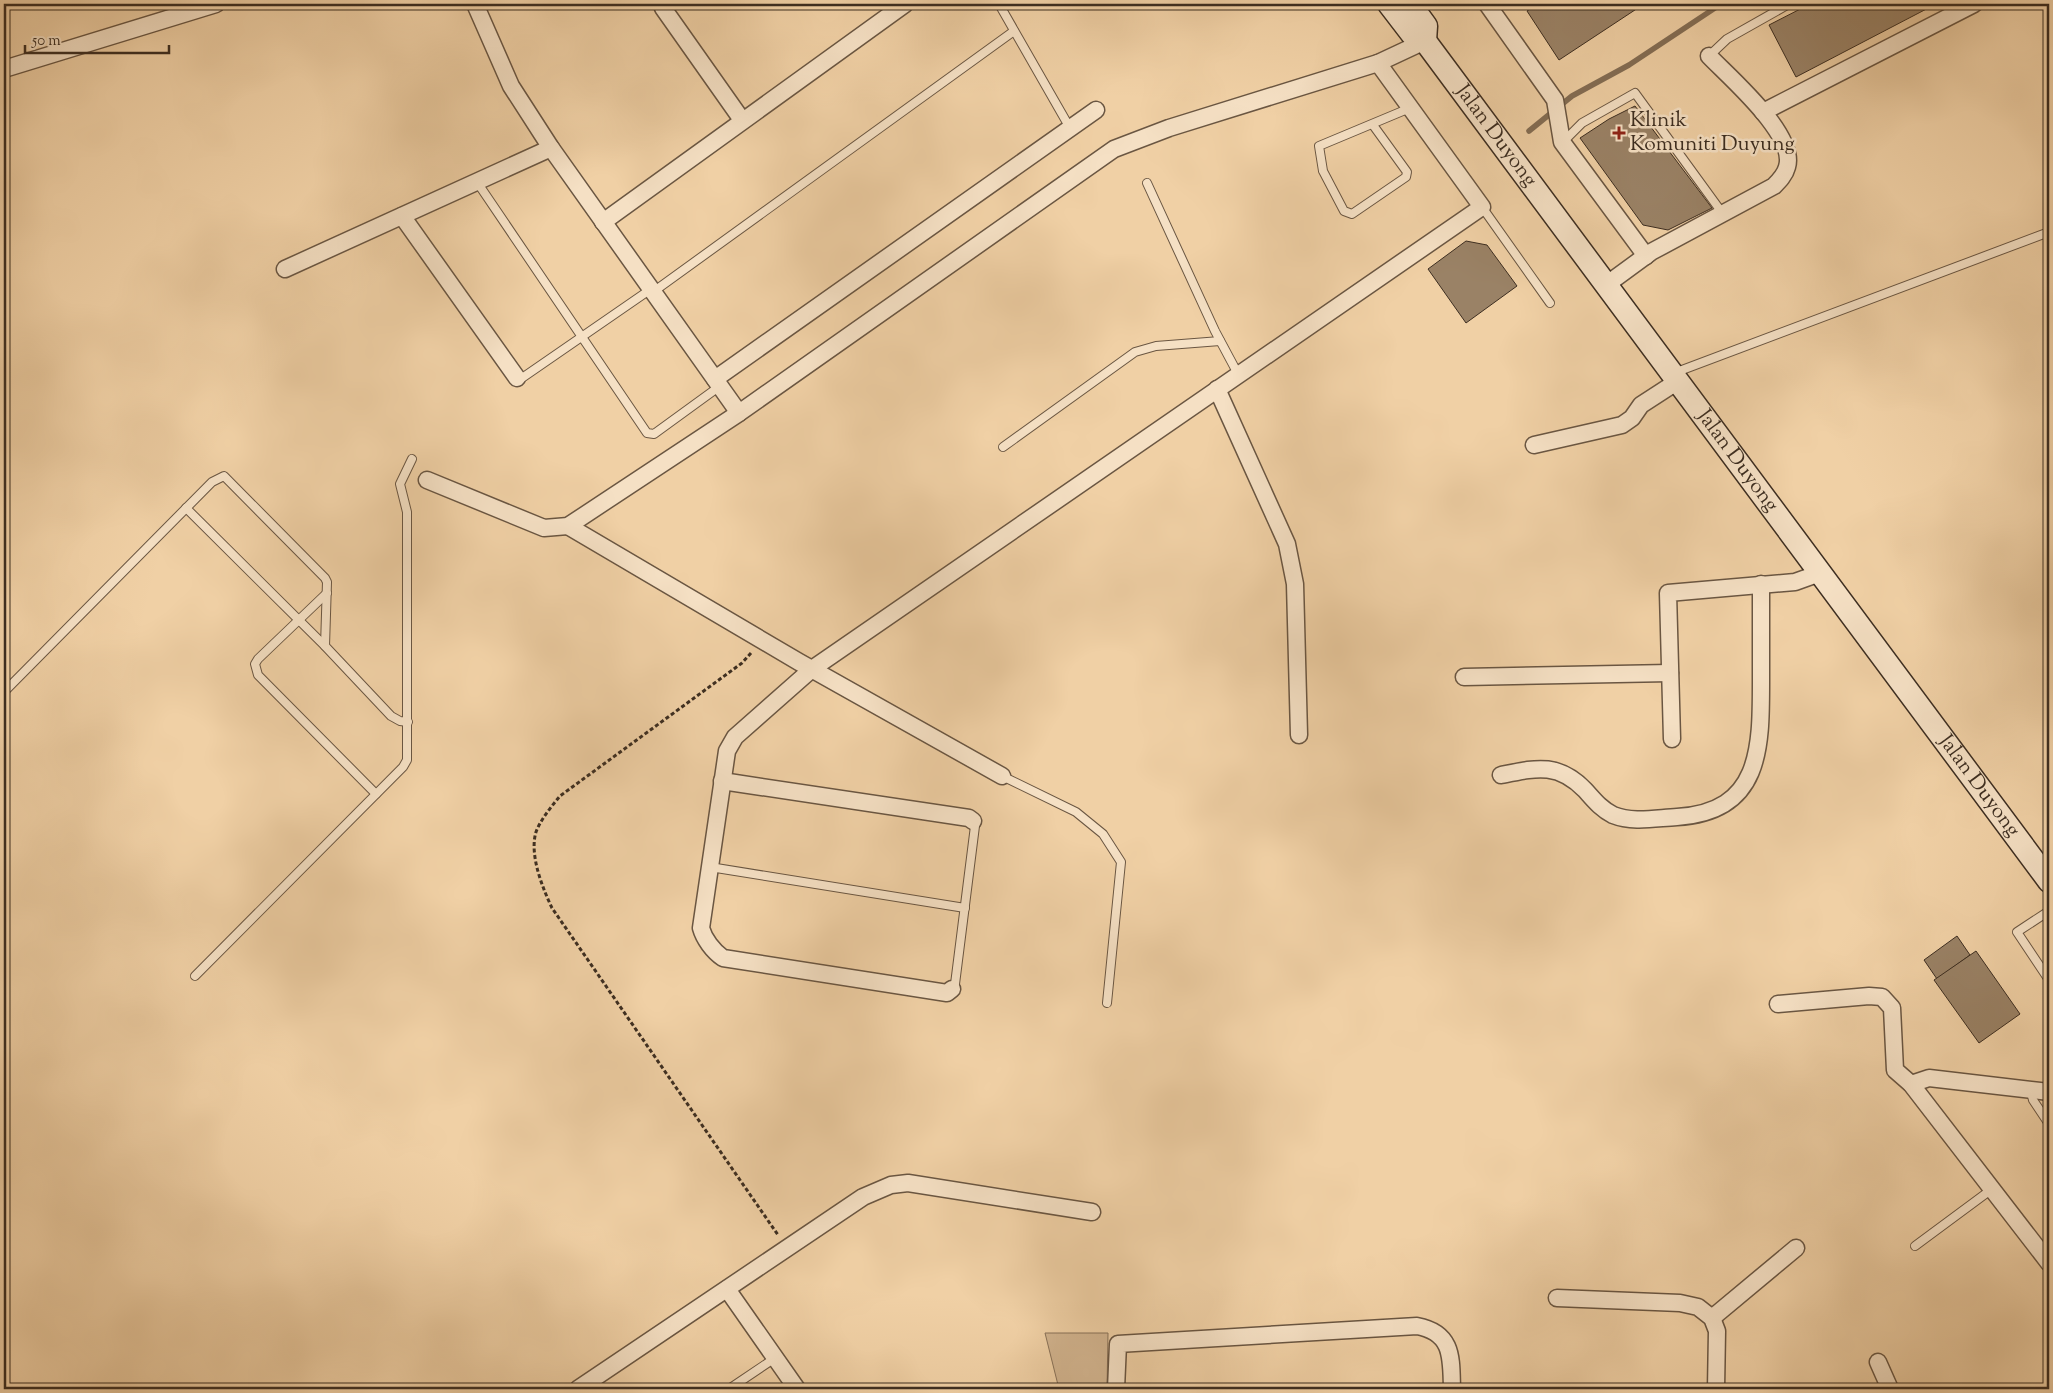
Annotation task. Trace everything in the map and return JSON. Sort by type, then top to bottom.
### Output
[{"type":"main road","name":"Jalan Duyong","points":[[1389,4],[1412,34],[1425,41],[2049,881]]},
{"type":"main road","name":"Jalan Duyong","points":[[1410,4],[1426,26],[1425,41]]},
{"type":"street","points":[[4,69],[216,4]]},
{"type":"street","points":[[474,4],[511,86],[551,148],[739,412]]},
{"type":"street","points":[[603,222],[905,4]]},
{"type":"street","points":[[1763,112],[1974,4]]},
{"type":"street","points":[[1491,5],[1555,100],[1562,142],[1646,256]]},
{"type":"street","points":[[663,8],[742,120]]},
{"type":"street","points":[[427,480],[544,528],[568,526],[739,412],[1114,149],[1169,128],[1378,63],[1425,41]]},
{"type":"street","points":[[1606,285],[1646,256],[1774,186],[1782,178],[1788,166],[1787,152],[1782,138],[1763,112],[1708,56]]},
{"type":"street","points":[[952,989],[947,993],[723,958],[708,941],[701,928],[727,751],[735,737],[805,666],[1482,208],[1378,63]]},
{"type":"street","points":[[717,382],[1096,110]]},
{"type":"street","points":[[285,269],[551,148]]},
{"type":"street","points":[[402,216],[517,378]]},
{"type":"street","points":[[1534,445],[1622,425],[1632,418],[1641,405],[1675,378]]},
{"type":"street","points":[[1217,388],[1287,544],[1295,584],[1299,736]]},
{"type":"street","points":[[568,526],[805,666],[1002,776]]},
{"type":"street","points":[[1672,739],[1668,593],[1795,582],[1820,572]]},
{"type":"street","points":[[1501,774],[1535,768],[1557,770],[1573,778],[1600,808],[1628,820],[1697,816],[1715,811],[1730,800],[1745,784],[1757,757],[1761,715],[1761,584]]},
{"type":"street","points":[[1464,677],[1670,673]]},
{"type":"street","points":[[722,781],[969,818],[973,821]]},
{"type":"street","points":[[1778,1004],[1869,996],[1882,997],[1892,1008],[1895,1070],[1911,1084],[2049,1263]]},
{"type":"street","points":[[1911,1084],[1929,1078],[2031,1092],[2049,1092]]},
{"type":"street","points":[[578,1389],[818,1227],[877,1190],[891,1185],[908,1183],[1092,1212]]},
{"type":"street","points":[[1712,1318],[1796,1248]]},
{"type":"street","points":[[727,1289],[797,1389]]},
{"type":"street","points":[[1557,1298],[1680,1303],[1698,1308],[1712,1318],[1717,1331],[1716,1389]]},
{"type":"street","points":[[1116,1389],[1118,1344],[1417,1326],[1429,1329],[1438,1335],[1448,1346],[1451,1358],[1452,1389]]},
{"type":"street","points":[[1878,1362],[1890,1389]]},
{"type":"lane","points":[[999,4],[1070,128]]},
{"type":"lane","points":[[1708,56],[1726,40],[1789,4]]},
{"type":"lane","points":[[517,378],[522,378],[582,336],[652,291],[1014,32]]},
{"type":"lane","points":[[1562,142],[1582,123],[1635,92],[1723,214]]},
{"type":"lane","points":[[1373,125],[1407,172],[1406,177],[1352,214],[1344,212],[1323,171],[1319,146],[1410,108]]},
{"type":"lane","points":[[477,182],[648,433],[651,434],[717,382]]},
{"type":"lane","points":[[1147,183],[1220,341],[1238,374]]},
{"type":"lane","points":[[1482,208],[1550,303]]},
{"type":"lane","points":[[1675,378],[2049,232]]},
{"type":"lane","points":[[1003,448],[1134,352],[1156,346],[1220,341]]},
{"type":"lane","points":[[195,976],[403,767],[407,760],[407,512],[400,484],[412,459]]},
{"type":"lane","points":[[4,692],[212,482],[220,477],[228,478],[316,566],[327,582],[326,646]]},
{"type":"lane","points":[[186,508],[326,646],[391,716],[400,722],[408,722]]},
{"type":"lane","points":[[327,593],[258,659],[255,664],[256,669],[258,674],[376,794]]},
{"type":"lane","points":[[1002,776],[1076,812],[1103,834],[1121,862],[1108,1004]]},
{"type":"lane","points":[[952,989],[955,984],[965,908],[975,826],[973,821]]},
{"type":"lane","points":[[710,867],[965,908]]},
{"type":"lane","points":[[2049,910],[2017,932],[2049,980]]},
{"type":"lane","points":[[2031,1092],[2033,1100],[2049,1124]]},
{"type":"lane","points":[[1914,1246],[1992,1189]]},
{"type":"lane","points":[[729,1389],[775,1358]]},
{"type":"path","points":[[769,644],[560,796],[548,811],[536,833],[536,867],[542,888],[552,908],[792,1245]]},
{"type":"shaded area","points":[[1045,1333],[1108,1333],[1107,1389],[1059,1389]]},
{"type":"building","points":[[1538,4],[1644,4],[1559,60],[1527,11]]},
{"type":"building","points":[[1810,4],[1936,4],[1796,77],[1769,25]]},
{"type":"building","points":[[1635,106],[1712,208],[1668,230],[1643,225],[1580,138],[1609,119]]},
{"type":"building","points":[[1466,241],[1487,245],[1517,286],[1466,323],[1428,269]]},
{"type":"building","points":[[1957,936],[1970,955],[1937,979],[1924,960]]},
{"type":"building","points":[[1976,951],[2020,1014],[1979,1043],[1934,980]]},
{"type":"waterway","points":[[1529,131],[1572,96],[1629,65],[1721,4]]},
{"type":"place","name":"Klinik Komuniti Duyung","points":[[1619,133]]}]
